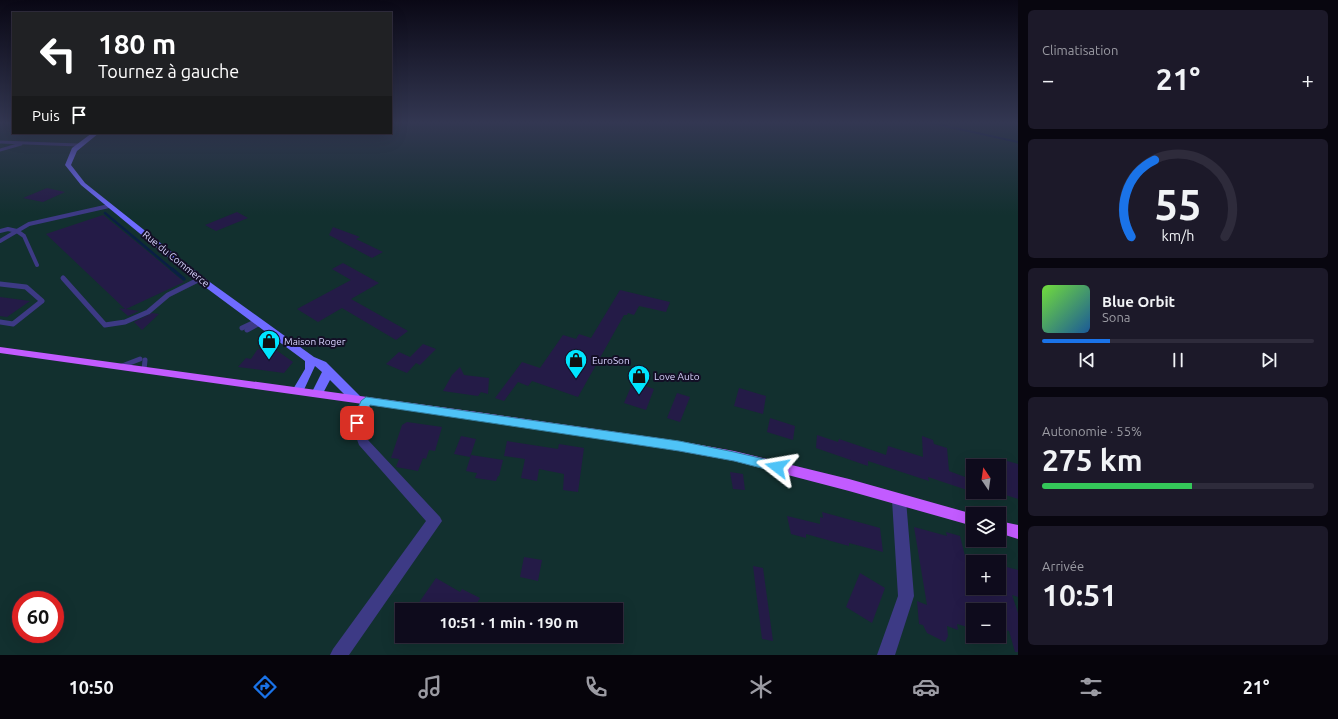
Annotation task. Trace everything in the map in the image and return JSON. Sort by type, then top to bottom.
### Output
[{"type":"main road","points":[[0,350],[121,366],[143,363],[317,394],[687,447],[734,456],[966,518]]},
{"type":"main road","points":[[1006,529],[1018,532]]},
{"type":"street","name":"Rue du Commerce","points":[[71,154],[68,165],[83,184],[200,278],[310,360],[322,365],[328,372],[361,400]]},
{"type":"street","points":[[298,391],[310,369],[310,360]]},
{"type":"street","points":[[317,394],[328,372]]},
{"type":"street","points":[[339,655],[435,521],[363,442],[357,423],[361,400]]},
{"type":"street","points":[[886,655],[906,596],[899,500]]},
{"type":"lane","points":[[0,241],[29,224],[109,206]]},
{"type":"lane","points":[[0,231],[8,229],[17,231],[24,236],[37,265]]},
{"type":"lane","points":[[64,278],[104,325],[125,322],[148,312],[168,295],[200,278]]},
{"type":"lane","points":[[0,284],[26,287],[42,301],[13,324],[0,322]]},
{"type":"lane","points":[[245,329],[259,322]]},
{"type":"green space","points":[[0,154],[1018,154],[1018,655],[0,655]]},
{"type":"building","points":[[47,188],[65,192],[43,202],[23,198]]},
{"type":"building","points":[[237,212],[248,218],[216,231],[205,225]]},
{"type":"building","points":[[103,215],[184,282],[126,309],[139,311],[128,316],[119,308],[125,309],[46,234]]},
{"type":"building","points":[[333,227],[360,237],[356,239],[383,252],[372,258],[329,235]]},
{"type":"building","points":[[343,263],[379,283],[351,299],[408,331],[396,340],[342,308],[318,322],[297,309],[351,280],[332,269]]},
{"type":"building","points":[[620,290],[670,302],[666,312],[639,306],[634,315],[628,313],[627,315],[624,315],[578,397],[532,381],[528,386],[518,382],[504,401],[495,398],[522,362],[540,368],[563,335],[576,339],[579,334],[591,338]]},
{"type":"building","points":[[0,297],[30,301],[7,317],[0,316]]},
{"type":"building","points":[[152,313],[159,314],[142,330],[134,322]]},
{"type":"building","points":[[423,344],[436,349],[420,365],[416,363],[407,373],[386,364],[399,352],[410,357]]},
{"type":"building","points":[[269,345],[293,362],[284,373],[238,367],[246,358],[251,359],[257,350]]},
{"type":"building","points":[[460,367],[464,375],[489,378],[488,394],[481,392],[478,396],[443,391],[452,375]]},
{"type":"building","name":"Love Auto","points":[[633,382],[654,389],[646,410],[624,403]]},
{"type":"building","points":[[739,388],[766,396],[763,414],[734,406]]},
{"type":"building","points":[[677,393],[690,397],[680,422],[667,418]]},
{"type":"building","points":[[770,418],[795,426],[793,440],[767,432]]},
{"type":"building","points":[[407,422],[442,427],[435,451],[429,450],[426,459],[423,458],[418,471],[396,467],[399,459],[391,458],[402,425]]},
{"type":"building","points":[[817,435],[838,442],[839,439],[886,455],[888,446],[923,457],[922,436],[933,440],[934,444],[947,448],[949,471],[966,477],[966,490],[928,477],[929,481],[868,461],[868,466],[816,448]]},
{"type":"building","points":[[461,436],[476,439],[470,457],[454,454]]},
{"type":"building","points":[[507,441],[558,449],[559,444],[584,448],[578,492],[563,490],[564,474],[539,469],[537,481],[521,478],[525,459],[504,456]]},
{"type":"building","points":[[471,455],[503,460],[499,476],[496,481],[475,478],[477,473],[466,471]]},
{"type":"building","points":[[1006,461],[1018,464],[1018,499],[1006,495]]},
{"type":"building","points":[[730,472],[743,474],[745,490],[733,489]]},
{"type":"building","points":[[822,512],[880,528],[883,552],[849,543],[849,546],[806,534],[806,538],[791,534],[787,516],[820,524],[820,517],[823,518]]},
{"type":"building","points":[[914,527],[947,536],[946,532],[960,536],[966,560],[966,595],[1006,595],[1006,567],[1018,570],[1018,597],[1012,595],[1018,613],[1018,652],[1015,652],[1009,631],[1006,630],[1006,603],[966,603],[966,627],[957,624],[958,630],[947,626],[948,636],[945,642],[927,633],[923,625],[919,624],[917,601],[927,605]]},
{"type":"building","points":[[524,557],[542,560],[538,581],[520,577]]},
{"type":"building","points":[[753,566],[763,568],[773,641],[762,639]]},
{"type":"building","points":[[860,573],[885,588],[872,623],[846,607]]},
{"type":"building","points":[[436,578],[460,592],[462,589],[480,598],[477,603],[419,603]]},
{"type":"waterway","points":[[105,213],[173,270]]},
{"type":"waterway","points":[[172,269],[184,279]]},
{"type":"place","name":"Maison Roger","points":[[269,360]]},
{"type":"place","name":"EuroSon","points":[[576,380]]},
{"type":"place","name":"Love Auto","points":[[639,396]]},
{"type":"route","points":[[357,423],[366,401],[679,446],[734,456],[777,467]]}]
